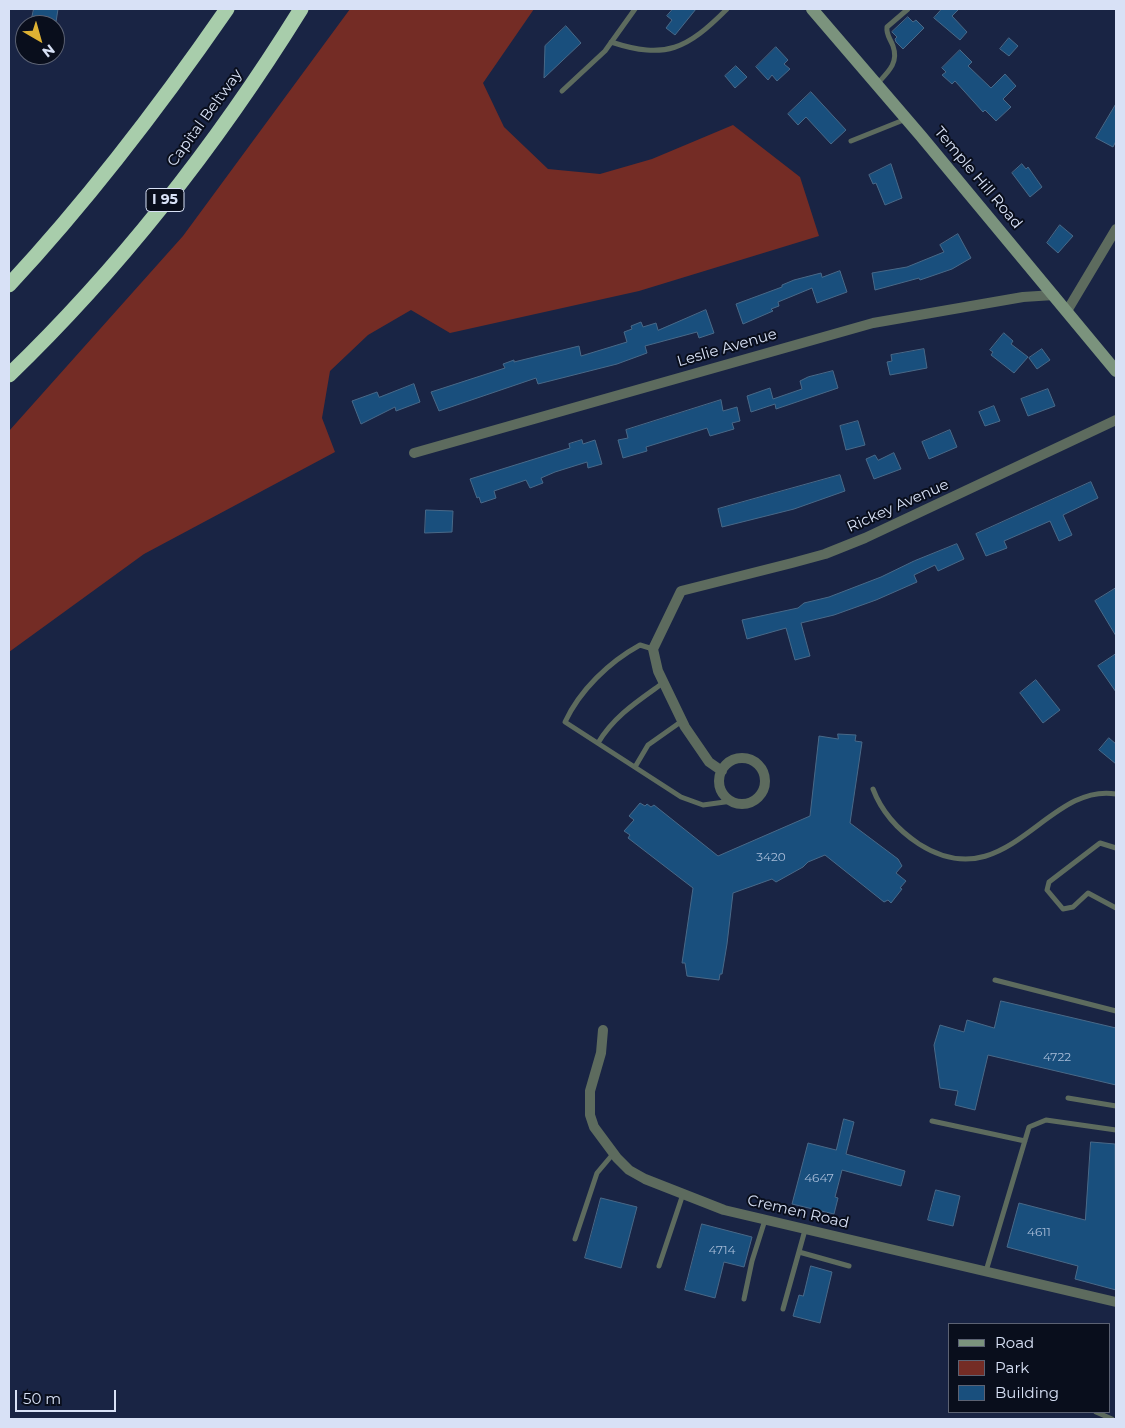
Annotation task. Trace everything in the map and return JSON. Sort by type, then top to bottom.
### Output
[{"type":"highway","points":[[9,285],[86,199],[135,137],[183,73],[227,9]]},
{"type":"highway","name":"Capital Beltway","points":[[9,375],[81,300],[183,179],[231,113],[301,9]]},
{"type":"main road","name":"Temple Hill Road","points":[[812,9],[906,118],[1116,372]]},
{"type":"street","points":[[1067,311],[1116,230]]},
{"type":"street","name":"Leslie Avenue","points":[[414,453],[864,325],[1023,297],[1054,295]]},
{"type":"street","name":"Rickey Avenue","points":[[653,649],[681,591],[825,554],[873,534],[1116,420]]},
{"type":"street","points":[[653,649],[658,671],[682,721],[709,762],[722,771]]},
{"type":"street","points":[[744,758],[752,760],[764,773],[763,790],[758,798],[741,804],[732,801],[725,796],[721,788],[719,780],[722,771],[727,764],[735,759],[744,758]]},
{"type":"street","name":"Cremen Road","points":[[603,1030],[601,1053],[589,1101],[594,1127],[613,1154],[629,1170],[645,1179],[724,1210],[1116,1302]]},
{"type":"lane","points":[[562,91],[605,51],[635,9]]},
{"type":"lane","points":[[611,42],[637,50],[665,51],[686,44],[727,9]]},
{"type":"lane","points":[[877,84],[893,67],[896,59],[893,46],[886,34],[888,27],[908,9]]},
{"type":"lane","points":[[851,141],[906,118]]},
{"type":"lane","points":[[653,649],[640,645],[620,656],[584,692],[572,709],[566,722],[688,799],[703,804],[732,801]]},
{"type":"lane","points":[[598,743],[625,710],[663,682]]},
{"type":"lane","points":[[635,767],[648,744],[682,721]]},
{"type":"lane","points":[[873,790],[878,804],[896,826],[916,842],[937,855],[976,859],[1009,846],[1081,798],[1103,792],[1116,794]]},
{"type":"lane","points":[[1116,848],[1106,843],[1095,846],[1049,882],[1047,890],[1063,909],[1073,907],[1088,894],[1116,908]]},
{"type":"lane","points":[[995,980],[1116,1011]]},
{"type":"lane","points":[[1068,1098],[1116,1106]]},
{"type":"lane","points":[[986,1271],[1029,1127],[1046,1120],[1116,1130]]},
{"type":"lane","points":[[932,1121],[1025,1141]]},
{"type":"lane","points":[[575,1239],[597,1174],[613,1154]]},
{"type":"lane","points":[[659,1266],[683,1193]]},
{"type":"lane","points":[[744,1299],[752,1261],[765,1220]]},
{"type":"lane","points":[[783,1309],[805,1230]]},
{"type":"lane","points":[[799,1252],[849,1266]]},
{"type":"lane","points":[[1098,1413],[1112,1419]]},
{"type":"green space","points":[[350,9],[534,9],[483,83],[504,127],[548,169],[600,174],[652,159],[733,125],[800,177],[819,236],[639,291],[450,333],[411,310],[368,335],[330,371],[322,418],[335,452],[144,554],[9,652],[9,431],[183,236]]},
{"type":"building","points":[[34,9],[58,9],[57,15],[33,15]]},
{"type":"building","points":[[673,9],[696,9],[675,35],[666,28],[672,20],[667,16]]},
{"type":"building","points":[[942,9],[959,9],[952,16],[967,32],[960,40],[934,18]]},
{"type":"building","points":[[908,17],[913,22],[916,20],[924,28],[903,49],[896,42],[895,39],[897,37],[892,32]]},
{"type":"building","points":[[566,26],[581,43],[544,78],[545,46]]},
{"type":"building","points":[[1009,38],[1018,46],[1009,56],[1000,49]]},
{"type":"building","points":[[776,47],[788,60],[784,64],[790,69],[777,81],[772,75],[768,80],[756,67]]},
{"type":"building","points":[[960,50],[972,62],[968,66],[991,88],[1005,74],[1016,86],[1003,99],[1011,107],[996,121],[985,110],[983,112],[955,81],[952,84],[942,75],[946,72],[942,68]]},
{"type":"building","points":[[736,66],[747,77],[735,88],[725,76]]},
{"type":"building","points":[[811,92],[846,130],[831,144],[806,117],[798,125],[788,114]]},
{"type":"building","points":[[1116,104],[1116,141],[1113,147],[1096,138]]},
{"type":"building","points":[[891,164],[902,198],[885,205],[876,183],[873,184],[869,175]]},
{"type":"building","points":[[1022,164],[1026,169],[1028,167],[1042,187],[1030,197],[1012,173]]},
{"type":"building","points":[[1060,225],[1073,236],[1058,253],[1047,243]]},
{"type":"building","points":[[958,234],[971,258],[952,269],[920,280],[919,278],[875,290],[872,273],[907,267],[944,252],[940,245]]},
{"type":"building","points":[[840,271],[847,292],[817,303],[812,288],[778,302],[779,306],[771,309],[773,311],[743,324],[736,304],[782,287],[782,285],[794,280],[821,273],[822,277]]},
{"type":"building","points":[[706,310],[714,333],[699,338],[697,332],[645,346],[647,353],[617,364],[538,384],[536,378],[439,411],[431,392],[505,368],[503,364],[514,360],[514,362],[579,346],[581,356],[627,342],[624,332],[632,329],[631,326],[641,322],[643,327],[656,323],[658,330]]},
{"type":"building","points":[[1004,333],[1013,341],[1011,344],[1028,357],[1014,373],[991,355],[993,352],[990,350]]},
{"type":"building","points":[[924,349],[927,368],[890,375],[887,362],[892,361],[891,355]]},
{"type":"building","points":[[1042,349],[1050,360],[1037,369],[1029,358]]},
{"type":"building","points":[[833,371],[838,388],[776,409],[775,404],[751,412],[747,396],[770,388],[773,399],[802,389],[800,381],[808,377]]},
{"type":"building","points":[[414,384],[420,402],[396,411],[395,407],[361,424],[352,401],[377,392],[379,397]]},
{"type":"building","points":[[1048,389],[1055,406],[1028,416],[1021,399]]},
{"type":"building","points":[[721,400],[723,411],[737,407],[740,421],[732,423],[734,429],[710,436],[707,428],[646,447],[647,451],[623,458],[618,440],[628,438],[626,430]]},
{"type":"building","points":[[994,406],[1000,421],[985,426],[979,412]]},
{"type":"building","points":[[858,421],[865,445],[846,450],[840,426]]},
{"type":"building","points":[[950,430],[957,447],[929,459],[922,442]]},
{"type":"building","points":[[582,440],[583,444],[595,440],[602,464],[588,468],[587,462],[555,472],[541,478],[543,483],[530,488],[526,480],[494,491],[496,498],[481,503],[479,497],[477,498],[470,479],[570,448],[569,444]]},
{"type":"building","points":[[894,453],[901,469],[874,479],[866,459],[875,455],[878,460]]},
{"type":"building","points":[[840,475],[845,491],[794,509],[722,527],[718,509]]},
{"type":"building","points":[[1091,482],[1098,498],[1063,515],[1072,535],[1059,541],[1050,521],[1004,541],[1007,548],[986,556],[976,534]]},
{"type":"building","points":[[426,510],[453,511],[452,532],[425,533]]},
{"type":"building","points":[[957,544],[964,559],[938,571],[935,565],[914,575],[917,582],[876,600],[834,615],[801,623],[810,656],[795,660],[786,628],[747,639],[742,620],[798,608],[804,603],[829,597],[881,577],[914,561]]},
{"type":"building","points":[[1116,588],[1116,636],[1095,601]]},
{"type":"building","points":[[1116,654],[1116,692],[1098,666]]},
{"type":"building","points":[[1036,680],[1060,710],[1043,723],[1020,693]]},
{"type":"building","points":[[838,734],[856,735],[855,741],[862,742],[850,823],[898,859],[902,866],[896,873],[906,881],[900,888],[902,889],[891,903],[888,900],[884,902],[825,855],[808,862],[803,867],[776,882],[772,879],[733,893],[727,944],[722,974],[720,974],[719,980],[687,976],[685,963],[682,963],[693,888],[628,838],[630,835],[624,831],[634,820],[629,816],[640,803],[651,807],[654,805],[718,856],[810,816],[819,736],[838,739]]},
{"type":"building","points":[[1109,738],[1116,744],[1116,764],[1099,750]]},
{"type":"building","points":[[1001,1001],[1116,1028],[1116,1085],[988,1055],[975,1110],[955,1105],[958,1091],[940,1088],[934,1045],[940,1025],[964,1032],[967,1020],[994,1028]]},
{"type":"building","points":[[844,1119],[854,1122],[846,1154],[905,1171],[901,1186],[842,1170],[835,1197],[838,1198],[834,1214],[792,1204],[808,1143],[836,1150]]},
{"type":"building","points":[[1091,1142],[1115,1144],[1116,1290],[1075,1279],[1078,1266],[1007,1247],[1019,1203],[1085,1220]]},
{"type":"building","points":[[936,1190],[960,1196],[953,1226],[928,1220]]},
{"type":"building","points":[[601,1198],[637,1207],[621,1268],[585,1258]]},
{"type":"building","points":[[702,1224],[752,1237],[744,1267],[724,1262],[715,1298],[685,1290]]},
{"type":"building","points":[[811,1266],[832,1272],[820,1323],[793,1316],[799,1295],[803,1296]]}]
